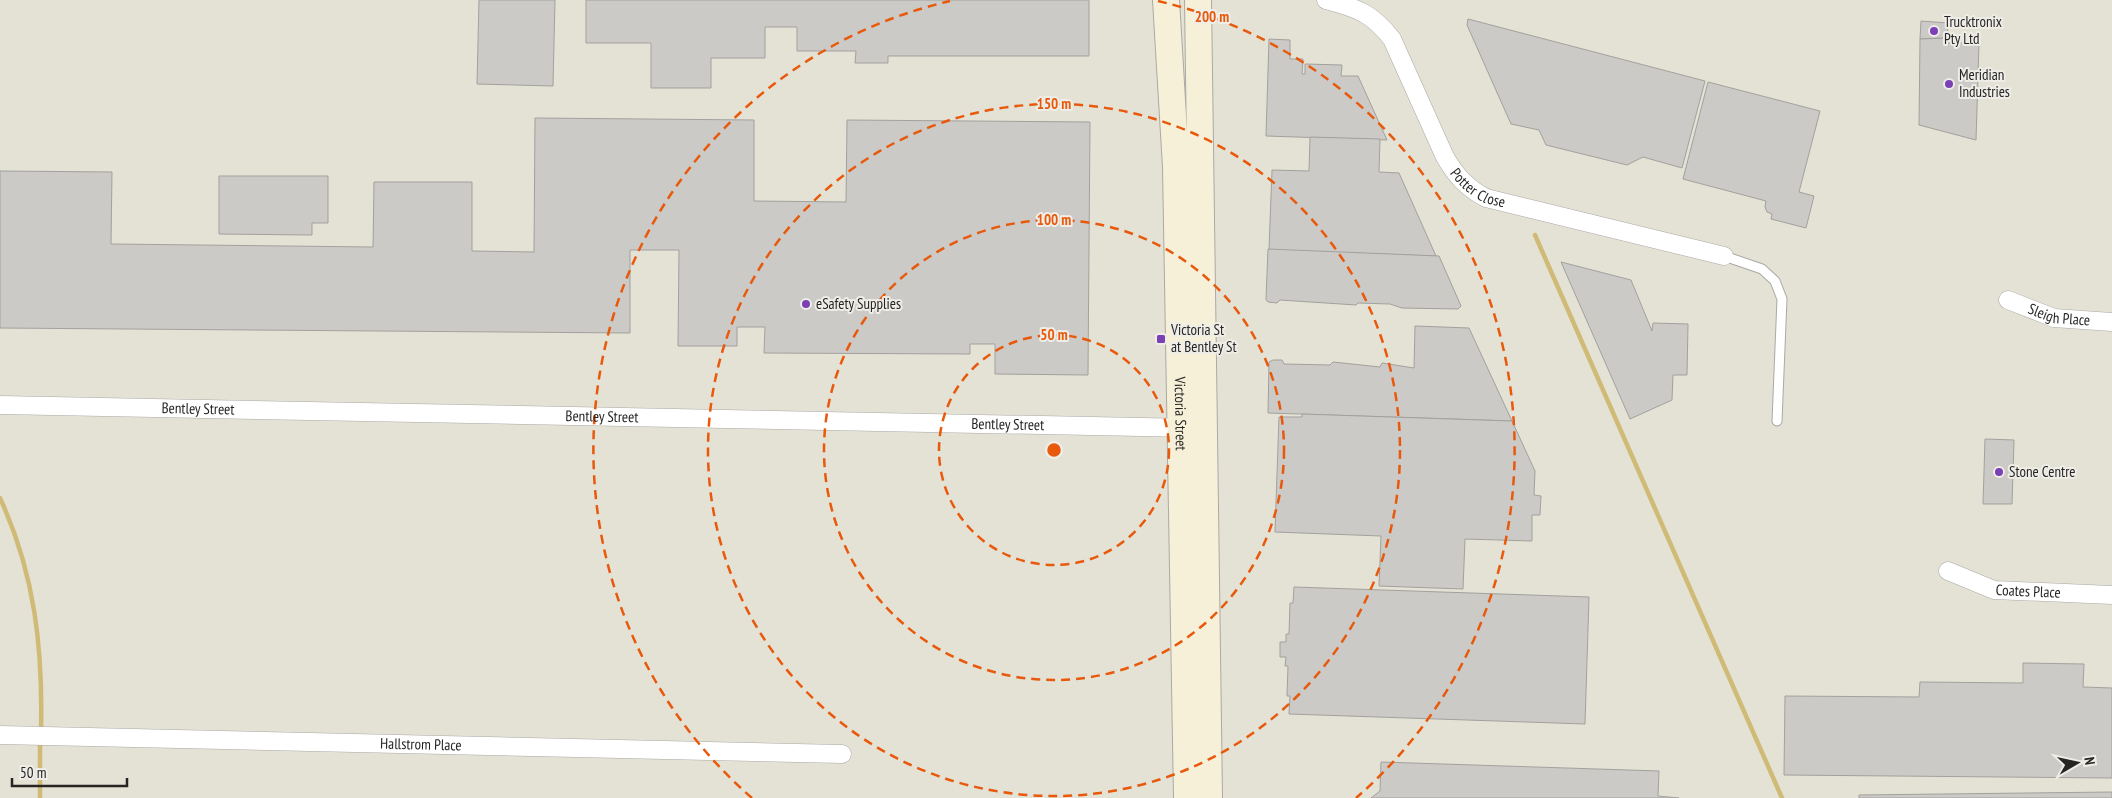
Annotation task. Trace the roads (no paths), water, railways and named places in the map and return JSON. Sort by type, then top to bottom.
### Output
[{"type":"main road","name":"Victoria Street","points":[[1166,0],[1192,428],[1209,798]]},
{"type":"main road","name":"Victoria Street","points":[[1187,798],[1198,0]]},
{"type":"street","name":"Potter Close","points":[[1326,0],[1366,13],[1380,23],[1392,39],[1445,157],[1455,174],[1469,189],[1486,198],[1724,256]]},
{"type":"street","name":"Sleigh Place","points":[[2008,300],[2054,318],[2112,322]]},
{"type":"street","name":"Bentley Street","points":[[0,405],[1192,428]]},
{"type":"street","name":"Coates Place","points":[[1948,571],[1994,590],[2112,596]]},
{"type":"street","name":"Hallstrom Place","points":[[0,735],[842,754]]},
{"type":"lane","points":[[1724,256],[1762,269],[1775,280],[1782,299],[1777,421]]},
{"type":"waterway","points":[[1535,235],[1782,798]]},
{"type":"waterway","points":[[0,498],[12,526],[21,555],[34,612],[40,671],[41,731]]},
{"type":"waterway","points":[[40,739],[40,798]]},
{"type":"place","name":"Trucktronix Pty Ltd","points":[[1934,31]]},
{"type":"place","name":"Meridian Industries","points":[[1949,84]]},
{"type":"place","name":"eSafety Supplies","points":[[806,304]]},
{"type":"place","name":"Victoria St at Bentley St","points":[[1161,339]]},
{"type":"place","name":"Stone Centre","points":[[1999,472]]}]
